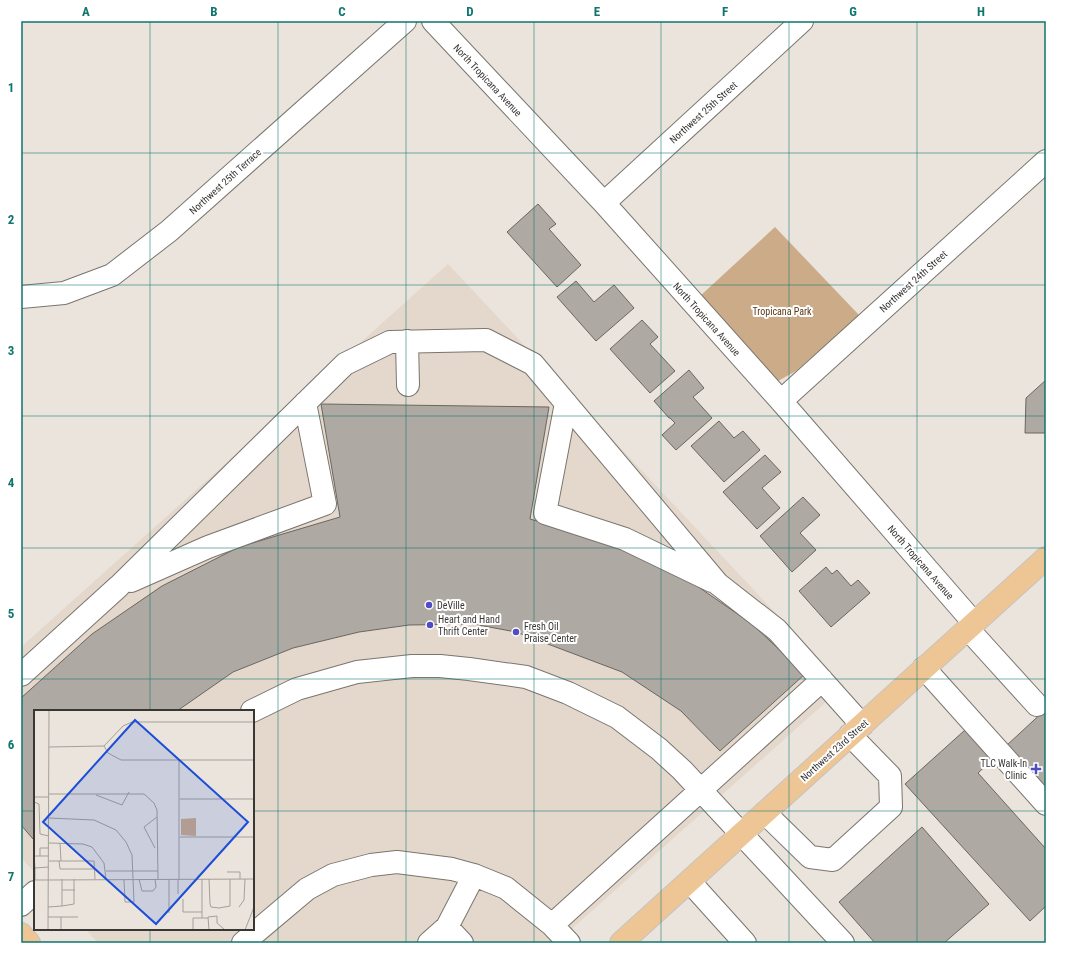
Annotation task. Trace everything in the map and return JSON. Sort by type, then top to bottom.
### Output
[{"type":"main road","name":"Northwest 23rd Street","points":[[622,943],[1046,558]]},
{"type":"street","name":"Northwest 25th Terrace","points":[[21,297],[64,293],[112,275],[169,231],[405,21]]},
{"type":"street","name":"North Tropicana Avenue","points":[[433,21],[604,203],[781,401],[1037,705]]},
{"type":"street","name":"Northwest 25th Street","points":[[604,203],[802,21]]},
{"type":"street","name":"Northwest 24th Street","points":[[781,401],[1046,161]]},
{"type":"street","points":[[21,675],[119,586],[345,364],[390,342],[486,340],[533,364],[718,584],[777,630],[822,680],[890,776],[891,807],[833,860],[810,857],[765,813]]},
{"type":"street","points":[[407,341],[408,385]]},
{"type":"street","points":[[119,586],[208,547],[325,504],[305,403]]},
{"type":"street","points":[[566,403],[545,513],[625,539],[718,584]]},
{"type":"street","points":[[254,710],[297,689],[357,672],[412,666],[440,666],[526,677],[568,693],[617,717],[659,749],[701,790],[843,943]]},
{"type":"street","points":[[924,668],[1046,804]]},
{"type":"street","points":[[552,925],[822,680]]},
{"type":"street","points":[[243,943],[307,889],[333,875],[371,865],[397,862],[452,869],[474,875],[506,888],[552,925],[569,943]]},
{"type":"street","points":[[428,943],[447,927],[474,875]]},
{"type":"street","points":[[690,882],[745,943]]},
{"type":"street","points":[[21,905],[34,893]]},
{"type":"street","points":[[447,927],[462,943]]},
{"type":"shaded area","name":"DeVille","points":[[448,264],[844,686],[556,943],[98,943],[86,930],[254,930],[254,710],[34,710],[34,872],[21,858],[21,647]]},
{"type":"green space","name":"Tropicana Park","points":[[775,227],[859,315],[796,371],[778,381],[773,380],[699,297]]},
{"type":"building","points":[[538,204],[556,224],[549,229],[581,265],[557,287],[507,232]]},
{"type":"building","points":[[576,281],[594,302],[614,285],[634,308],[596,341],[557,297]]},
{"type":"building","points":[[642,320],[658,337],[650,344],[675,371],[650,393],[610,349]]},
{"type":"building","points":[[689,370],[704,388],[693,397],[712,418],[676,450],[662,435],[675,423],[654,401]]},
{"type":"building","points":[[1046,380],[1046,433],[1025,433],[1026,398]]},
{"type":"building","name":"DeVille","points":[[321,404],[549,407],[530,519],[603,540],[687,579],[752,624],[805,674],[720,751],[681,711],[622,672],[516,632],[473,624],[409,625],[359,632],[293,648],[233,672],[178,710],[34,710],[33,839],[21,825],[21,698],[92,634],[162,586],[239,547],[340,517]]},
{"type":"building","points":[[719,421],[734,438],[743,431],[760,450],[724,482],[691,446]]},
{"type":"building","points":[[765,455],[781,472],[762,488],[780,508],[757,529],[723,492]]},
{"type":"building","points":[[803,497],[820,515],[800,533],[816,550],[792,572],[760,536]]},
{"type":"building","points":[[826,567],[832,574],[837,570],[851,586],[858,580],[870,593],[831,627],[799,591]]},
{"type":"building","name":"TLC Walk-In Clinic","points":[[1046,709],[1046,792],[1006,746]]},
{"type":"building","points":[[965,730],[992,760],[978,773],[1046,849],[1046,906],[1030,921],[905,784]]},
{"type":"building","points":[[922,827],[989,904],[944,943],[875,943],[839,902]]},
{"type":"place","name":"DeVille","points":[[429,605]]},
{"type":"place","name":"Heart and Hand Thrift Center","points":[[430,625]]},
{"type":"place","name":"Fresh Oil Praise Center","points":[[516,632]]},
{"type":"place","name":"TLC Walk-In Clinic","points":[[1036,769]]}]
